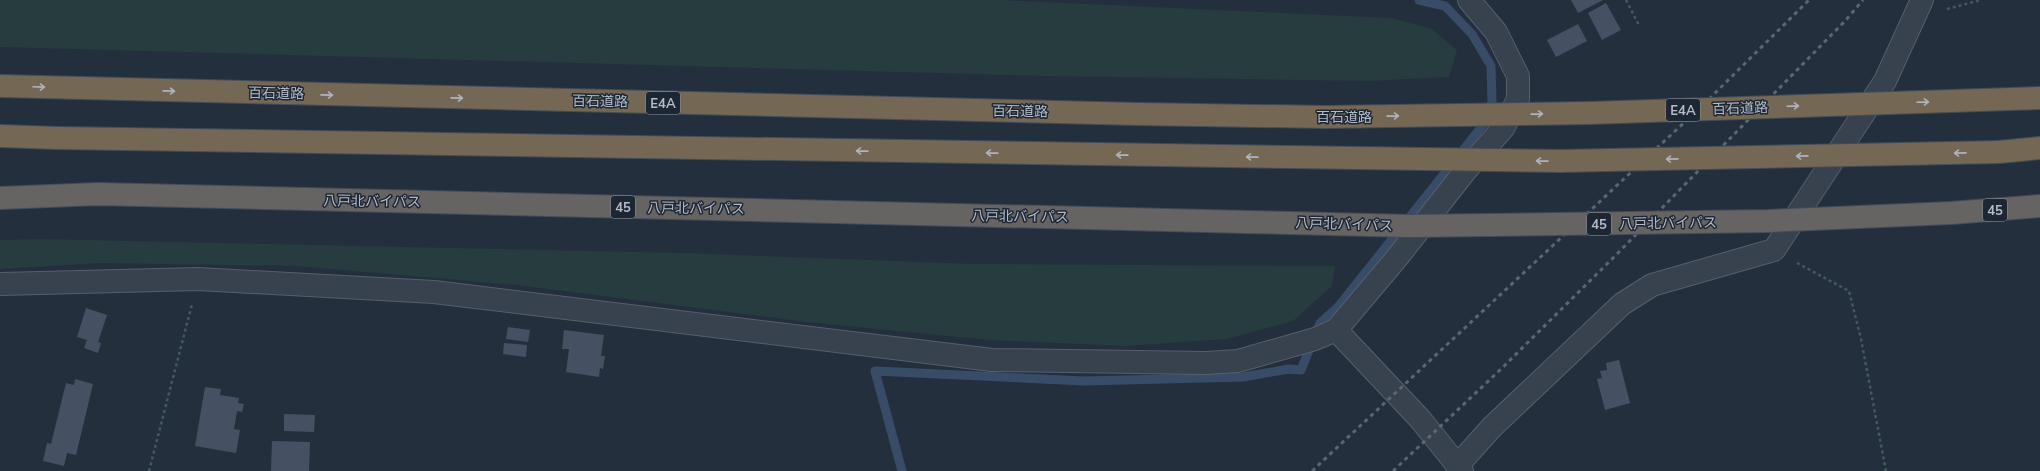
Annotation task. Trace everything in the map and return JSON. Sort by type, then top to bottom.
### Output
[{"type":"highway","name":"百石道路","points":[[0,86],[1081,113],[1326,117],[1597,113],[2040,98]]},
{"type":"highway","points":[[0,136],[1560,161],[1998,152],[2040,148]]},
{"type":"highway","name":"八戸北バイパス","points":[[0,198],[98,194],[1410,226],[1768,222],[1951,213],[2040,206]]},
{"type":"street","points":[[0,284],[198,279],[434,292],[992,360],[1206,363],[1238,361],[1315,339],[1336,330],[1396,259],[1466,170],[1504,127],[1518,99],[1518,76],[1496,32],[1469,0]]},
{"type":"street","points":[[1336,330],[1420,419],[1460,468],[1492,427],[1622,304],[1652,285],[1774,250],[1885,81],[1922,0]]},
{"type":"path","points":[[1626,0],[1639,25]]},
{"type":"path","points":[[1774,250],[1849,291],[1861,340],[1886,471]]},
{"type":"path","points":[[149,471],[198,279]]},
{"type":"green space","points":[[0,0],[1001,0],[1392,18],[1432,29],[1457,50],[1449,77],[1369,81],[1046,76],[0,47]]},
{"type":"green space","points":[[40,239],[684,253],[973,264],[1335,266],[1332,286],[1293,321],[1226,339],[1126,346],[989,340],[806,322],[517,285],[296,266],[102,263],[0,269],[0,240]]},
{"type":"building","points":[[1571,0],[1603,0],[1578,13]]},
{"type":"building","points":[[1606,3],[1621,30],[1602,40],[1588,13]]},
{"type":"building","points":[[1578,24],[1587,41],[1556,57],[1547,40]]},
{"type":"building","points":[[86,308],[107,315],[98,342],[101,343],[98,353],[84,348],[87,340],[77,337]]},
{"type":"building","points":[[508,327],[530,330],[528,342],[506,339]]},
{"type":"building","points":[[564,330],[604,335],[601,356],[605,356],[603,369],[600,368],[599,377],[566,372],[569,349],[562,349]]},
{"type":"building","points":[[504,343],[527,345],[526,357],[503,354]]},
{"type":"building","points":[[1619,360],[1630,403],[1605,410],[1597,379],[1602,378],[1600,371],[1607,370],[1606,363]]},
{"type":"building","points":[[75,379],[93,384],[76,455],[67,453],[64,466],[43,461],[47,443],[51,444],[66,383],[74,385]]},
{"type":"building","points":[[205,387],[221,389],[220,395],[239,398],[238,403],[244,404],[242,412],[237,411],[234,429],[240,430],[236,453],[195,446]]},
{"type":"building","points":[[284,414],[315,415],[314,432],[284,431]]},
{"type":"building","points":[[272,441],[310,442],[309,471],[271,471]]},
{"type":"waterway","points":[[902,471],[875,371],[1084,381],[1243,377],[1289,369],[1301,370],[1320,323],[1338,307],[1487,120],[1492,101],[1491,66],[1472,34],[1445,6],[1419,0]]},
{"type":"railway","points":[[1312,471],[1704,104],[1809,0]]},
{"type":"railway","points":[[1393,471],[1501,369],[1613,258],[1845,21],[1863,0]]}]
